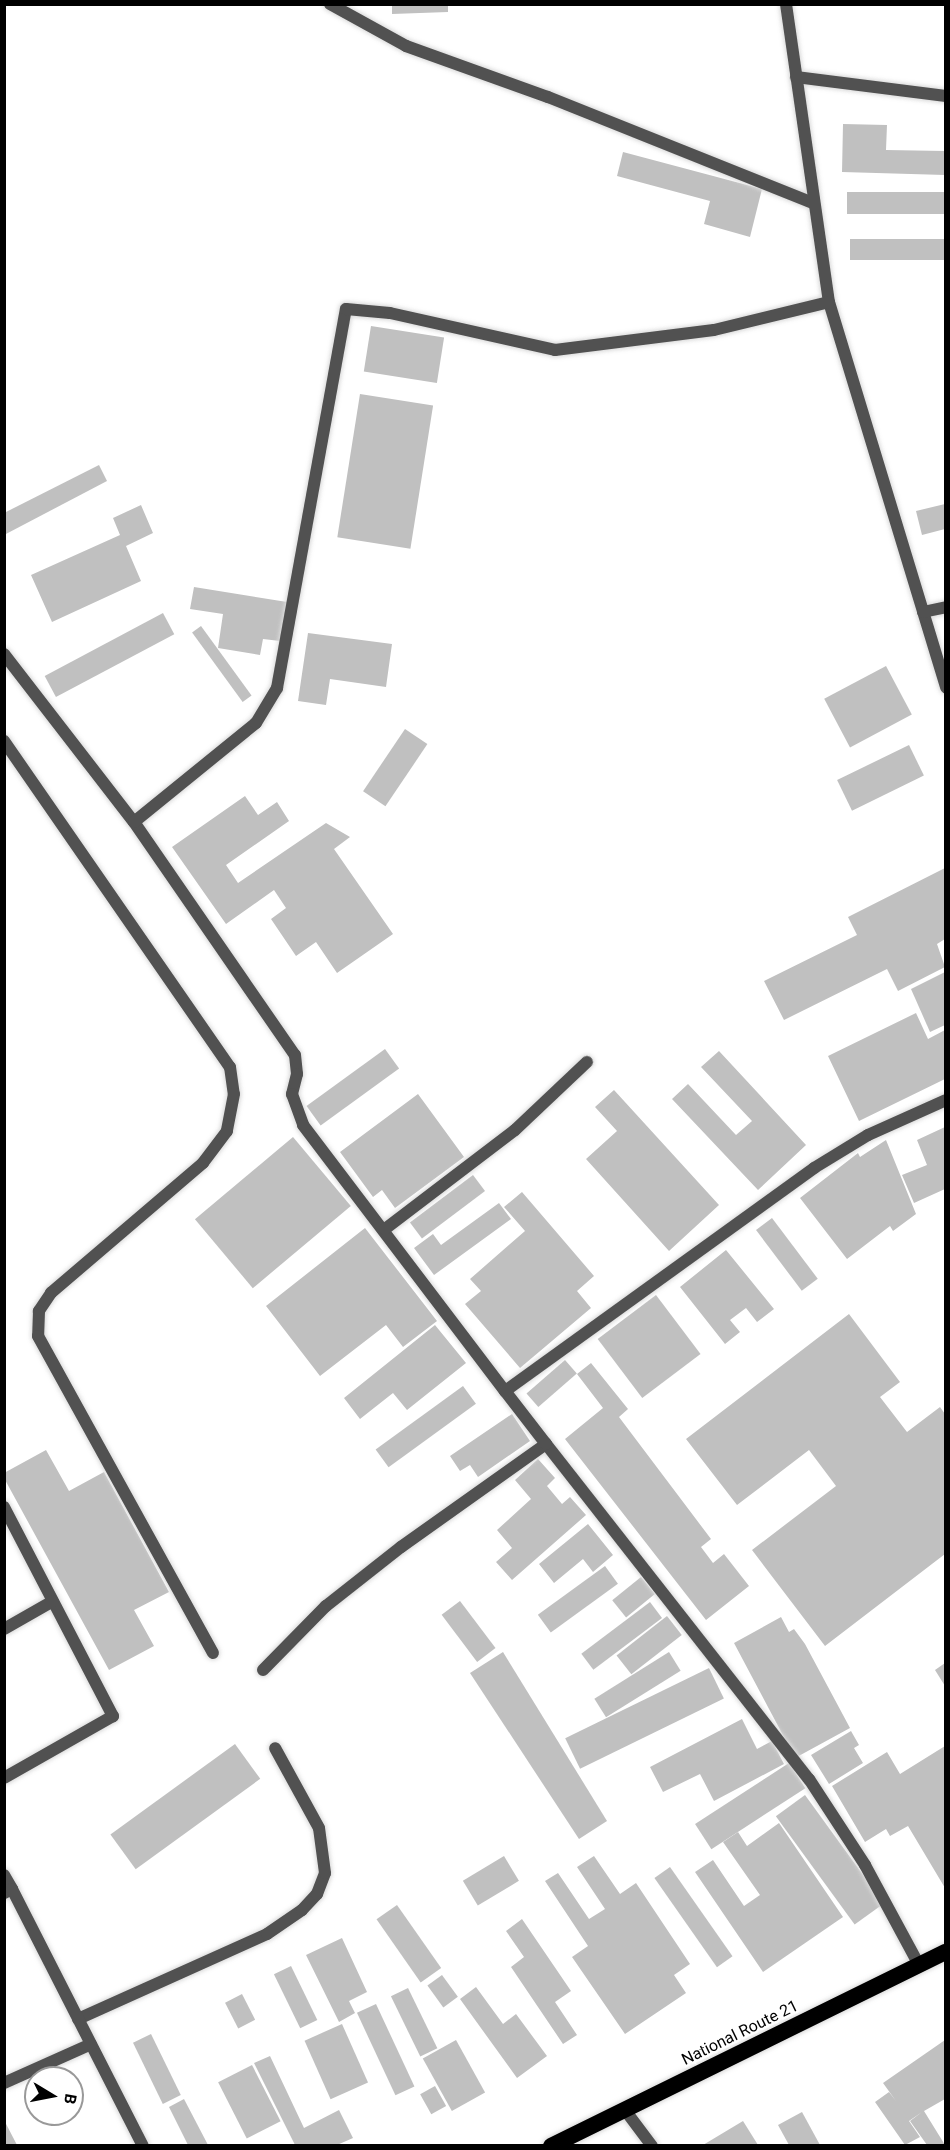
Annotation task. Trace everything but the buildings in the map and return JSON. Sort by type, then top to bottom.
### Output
[{"type":"highway","name":"National Route 21","points":[[551,2145],[945,1952]]},
{"type":"street","points":[[330,4],[406,46],[548,97],[813,203]]},
{"type":"street","points":[[786,4],[829,302],[945,688]]},
{"type":"street","points":[[796,77],[945,96]]},
{"type":"street","points":[[134,822],[256,723],[277,688],[346,309],[390,313],[555,350],[714,330],[829,302]]},
{"type":"street","points":[[923,612],[945,607]]},
{"type":"street","points":[[4,654],[134,822],[294,1056],[297,1074],[292,1094],[303,1125],[385,1229],[546,1444],[809,1779],[865,1865],[920,1965]]},
{"type":"street","points":[[4,741],[230,1067],[234,1094],[227,1131],[203,1163],[51,1293],[39,1311],[38,1336],[213,1653]]},
{"type":"street","points":[[385,1229],[515,1130],[587,1062]]},
{"type":"street","points":[[505,1391],[814,1168],[868,1135],[945,1100]]},
{"type":"street","points":[[263,1670],[326,1606],[401,1547],[546,1444]]},
{"type":"street","points":[[4,1507],[113,1716],[4,1778]]},
{"type":"street","points":[[4,1629],[53,1601]]},
{"type":"street","points":[[78,2019],[267,1934],[302,1910],[317,1894],[325,1874],[319,1828],[275,1748]]},
{"type":"street","points":[[4,1875],[8,1891],[143,2145]]},
{"type":"street","points":[[4,2083],[91,2044]]},
{"type":"street","points":[[625,2110],[652,2145]]}]
